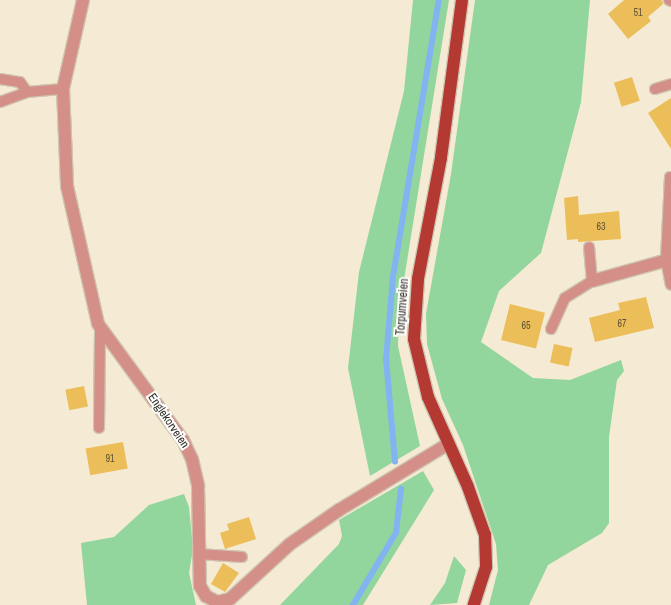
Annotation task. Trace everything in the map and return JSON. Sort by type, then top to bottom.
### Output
[{"type":"main road","name":"Torpumveien","points":[[462,0],[441,158],[418,279],[414,339],[421,375],[448,444],[468,487],[485,535],[486,567],[474,605]]},
{"type":"street","name":"Englekorveien","points":[[83,0],[63,90],[68,186],[100,327],[183,440],[192,459],[198,486],[200,586],[206,596],[217,604],[239,593],[290,544],[339,510],[448,444]]},
{"type":"street","points":[[592,281],[669,259]]},
{"type":"lane","points":[[0,80],[20,82],[27,92]]},
{"type":"lane","points":[[655,90],[671,84]]},
{"type":"lane","points":[[0,102],[27,92],[63,90]]},
{"type":"lane","points":[[670,177],[669,259],[671,285]]},
{"type":"lane","points":[[551,328],[565,298],[592,281],[589,247]]},
{"type":"lane","points":[[99,428],[100,327]]},
{"type":"lane","points":[[199,554],[242,556]]},
{"type":"green space","points":[[413,0],[449,0],[399,311],[398,346],[420,446],[370,476],[348,368],[359,272],[404,91]]},
{"type":"green space","points":[[475,0],[590,0],[581,102],[541,253],[499,291],[481,342],[533,378],[570,380],[621,360],[624,371],[617,380],[609,437],[609,523],[602,533],[548,565],[529,605],[489,605],[498,570],[496,544],[463,445],[442,399],[427,344],[426,314],[451,174]]},
{"type":"green space","points":[[423,471],[434,490],[363,605],[280,605],[339,544],[342,536],[339,520]]},
{"type":"green space","points":[[184,494],[189,507],[193,549],[189,573],[196,605],[87,605],[81,543],[114,537],[149,505]]},
{"type":"green space","points":[[454,556],[466,570],[457,603],[430,605],[445,583]]},
{"type":"building","points":[[624,0],[662,0],[663,4],[648,17],[651,21],[628,39],[608,14]]},
{"type":"building","points":[[632,77],[640,101],[622,107],[614,83]]},
{"type":"building","points":[[671,98],[671,149],[648,113]]},
{"type":"building","points":[[578,196],[579,215],[619,211],[621,239],[578,242],[578,239],[567,240],[564,198]]},
{"type":"building","points":[[646,297],[654,328],[595,342],[589,318],[620,310],[618,303]]},
{"type":"building","points":[[510,304],[545,313],[536,349],[501,340]]},
{"type":"building","points":[[554,344],[573,348],[569,367],[550,363]]},
{"type":"building","points":[[84,386],[88,407],[69,410],[65,390]]},
{"type":"building","points":[[123,442],[128,469],[90,475],[86,449]]},
{"type":"building","points":[[249,517],[256,539],[225,549],[220,533],[229,530],[227,524]]},
{"type":"building","points":[[223,563],[239,573],[225,592],[211,584]]},
{"type":"waterway","points":[[395,462],[386,360],[393,277],[439,0]]},
{"type":"waterway","points":[[353,605],[396,533],[401,489]]}]
